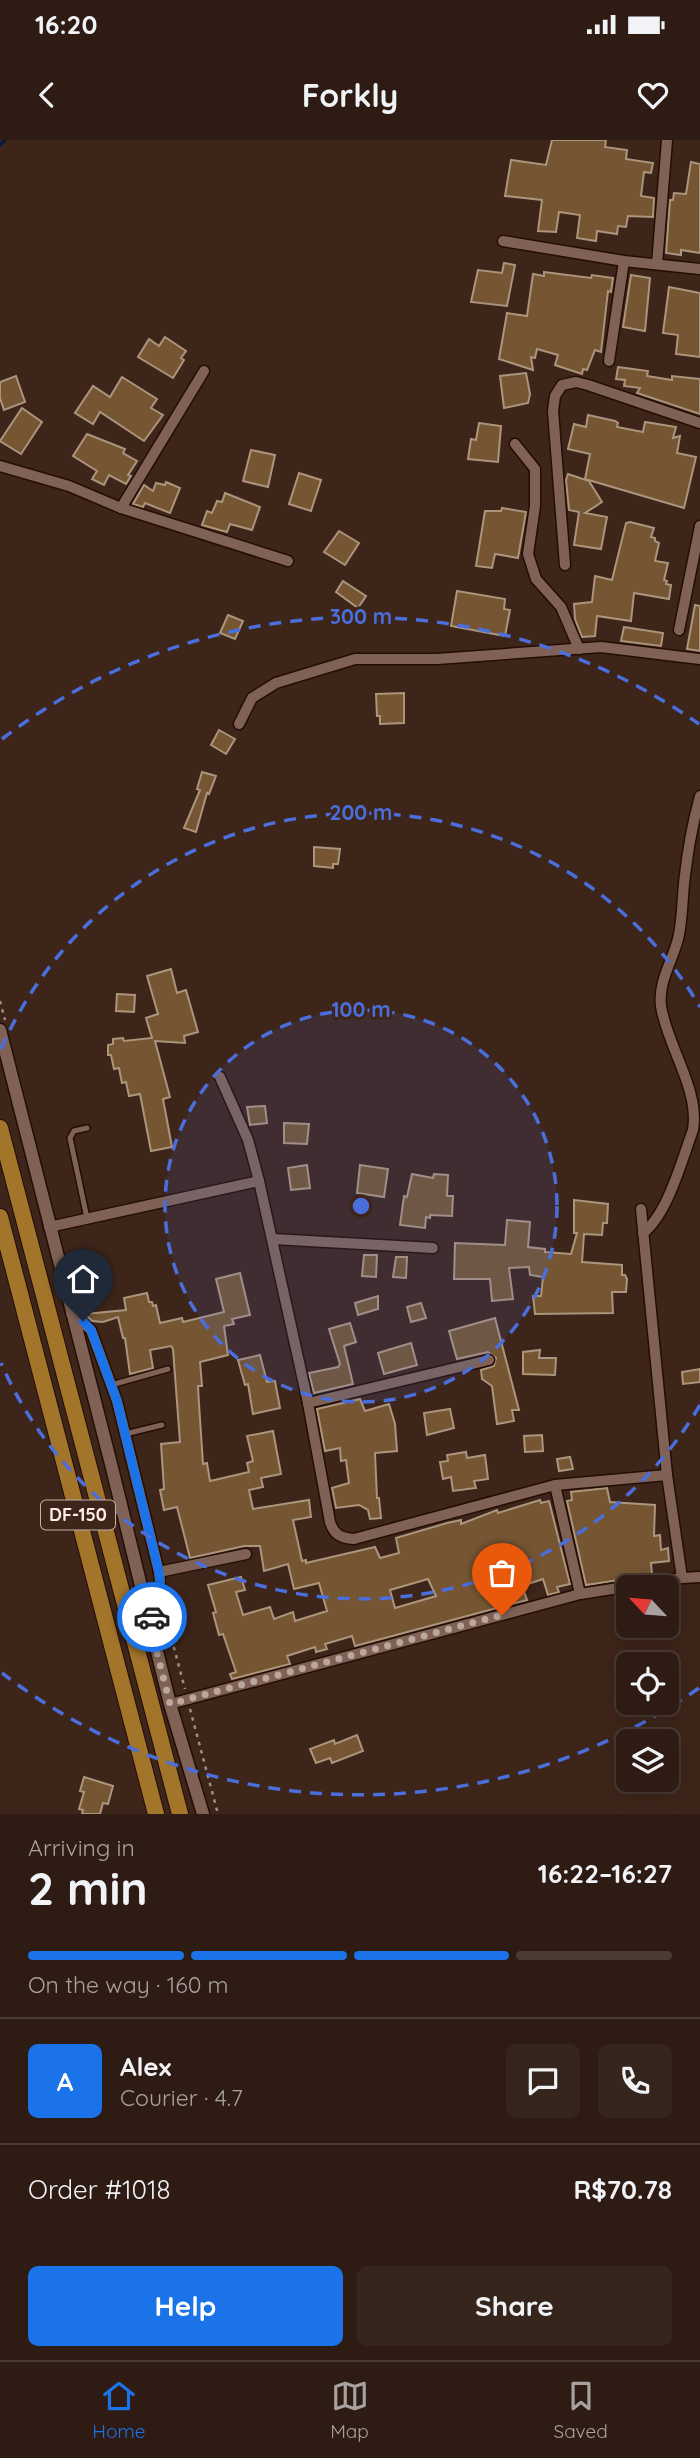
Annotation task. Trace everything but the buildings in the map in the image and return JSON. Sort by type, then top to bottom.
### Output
[{"type":"main road","name":"DF-150","points":[[0,1128],[180,1814]]},
{"type":"main road","name":"DF-150","points":[[0,1217],[156,1814]]},
{"type":"street","points":[[657,264],[667,140]]},
{"type":"street","points":[[503,242],[624,261],[700,269]]},
{"type":"street","points":[[609,361],[624,261]]},
{"type":"street","points":[[121,508],[204,371]]},
{"type":"street","points":[[565,565],[553,411],[555,396],[562,385],[576,382],[588,385],[700,423]]},
{"type":"street","points":[[515,443],[535,468],[535,506],[528,554],[536,579],[561,607],[579,649]]},
{"type":"street","points":[[0,466],[69,486],[121,508],[288,561]]},
{"type":"street","points":[[679,630],[700,526]]},
{"type":"street","points":[[239,724],[252,698],[276,683],[355,659],[438,659],[601,647],[700,659]]},
{"type":"street","points":[[643,1233],[665,1203],[693,1130],[695,1117],[694,1105],[674,1052],[661,1005],[663,979],[678,938],[685,875],[700,796]]},
{"type":"street","points":[[0,1030],[170,1704],[203,1814]]},
{"type":"street","points":[[220,1077],[248,1140],[259,1181],[333,1531],[354,1539],[555,1485],[667,1475]]},
{"type":"street","points":[[48,1227],[259,1181]]},
{"type":"street","points":[[640,1209],[667,1475],[682,1578]]},
{"type":"street","points":[[273,1239],[433,1248]]},
{"type":"street","points":[[71,1313],[91,1330],[117,1401],[159,1572],[160,1582],[150,1625]]},
{"type":"street","points":[[308,1403],[489,1360]]},
{"type":"street","points":[[96,1405],[117,1401]]},
{"type":"street","points":[[555,1485],[580,1594]]},
{"type":"street","points":[[159,1572],[246,1554]]},
{"type":"street","points":[[170,1704],[580,1594],[700,1577]]},
{"type":"lane","points":[[87,1128],[74,1131],[70,1138],[87,1218]]},
{"type":"lane","points":[[111,1385],[169,1369]]},
{"type":"lane","points":[[125,1434],[162,1425]]},
{"type":"waterway","points":[[0,145],[5,140]]},
{"type":"way so far","points":[[152,1617],[150,1625],[170,1704],[502,1615]]},
{"type":"route","points":[[83,1321],[91,1330],[117,1401],[159,1572],[160,1582],[152,1617]]}]
